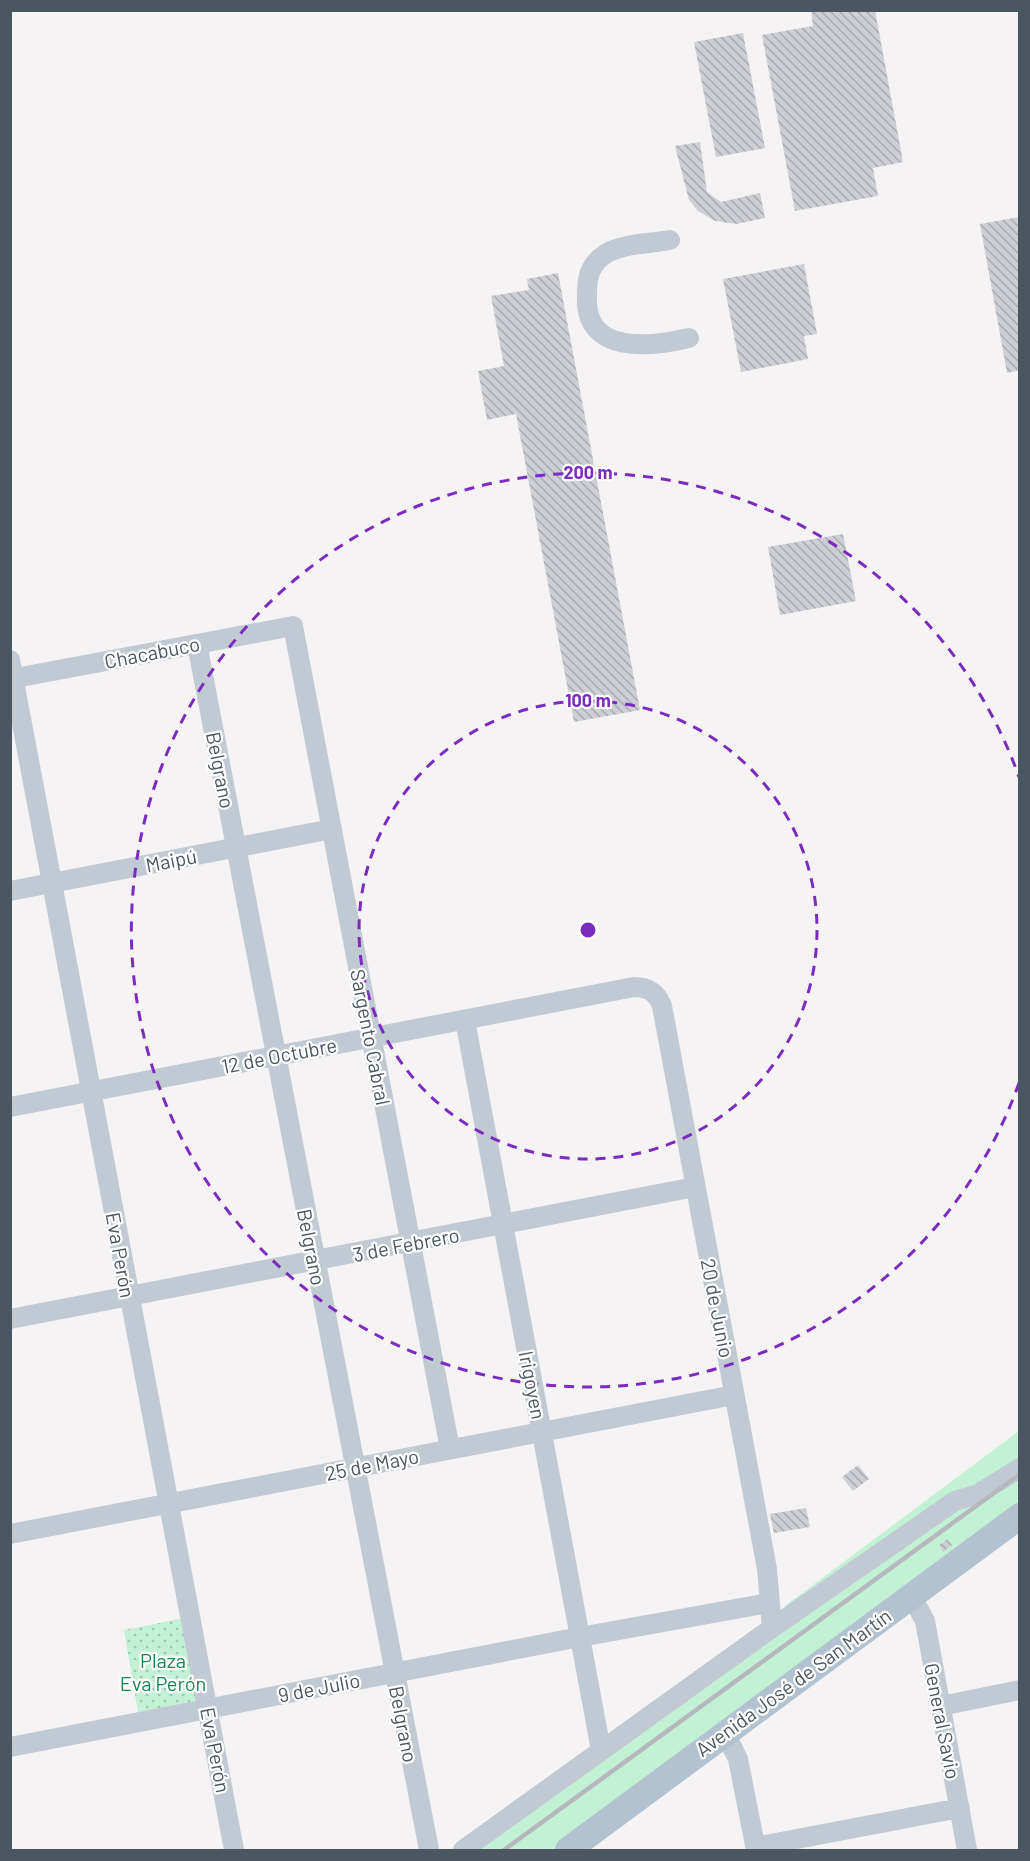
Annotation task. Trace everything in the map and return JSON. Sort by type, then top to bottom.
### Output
[{"type":"main road","name":"Avenida José de San Martín","points":[[568,1851],[1020,1515]]},
{"type":"street","points":[[670,240],[621,248],[601,258],[587,276],[586,302],[595,327],[609,339],[634,345],[657,346],[689,338]]},
{"type":"street","name":"Chacabuco","points":[[12,672],[197,644],[293,626]]},
{"type":"street","name":"Sargento Cabral","points":[[293,626],[450,1449]]},
{"type":"street","name":"Belgrano","points":[[197,644],[429,1851]]},
{"type":"street","name":"Eva Perón","points":[[12,672],[234,1851]]},
{"type":"street","name":"Maipú","points":[[10,891],[332,829]]},
{"type":"street","name":"12 de Octubre","points":[[10,1107],[634,987],[645,987],[652,992]]},
{"type":"street","name":"20 de Junio","points":[[652,992],[659,998],[662,1006],[767,1569],[772,1628]]},
{"type":"street","name":"Irigoyen","points":[[465,1020],[601,1750]]},
{"type":"street","name":"3 de Febrero","points":[[10,1319],[695,1187]]},
{"type":"street","name":"25 de Mayo","points":[[10,1534],[734,1395]]},
{"type":"street","points":[[463,1851],[772,1628],[955,1501],[978,1494],[1020,1467]]},
{"type":"street","name":"General Savio","points":[[911,1595],[925,1621],[968,1851]]},
{"type":"street","name":"9 de Julio","points":[[10,1747],[394,1672],[769,1603]]},
{"type":"street","points":[[940,1706],[1020,1689]]},
{"type":"street","points":[[725,1733],[738,1759],[756,1849],[960,1808]]},
{"type":"green space","points":[[1019,1431],[1019,1516],[568,1850],[463,1850],[772,1628],[786,1605]]},
{"type":"green space","name":"Plaza Eva Perón","points":[[184,1618],[200,1701],[138,1712],[124,1630]]},
{"type":"building","points":[[811,10],[875,10],[903,162],[873,168],[878,196],[795,211],[762,35],[813,26]]},
{"type":"building","points":[[743,33],[765,148],[716,157],[694,42]]},
{"type":"building","points":[[700,142],[707,192],[721,202],[760,193],[765,218],[736,224],[715,221],[698,211],[689,200],[675,146]]},
{"type":"building","points":[[1020,217],[1020,370],[1007,373],[980,224]]},
{"type":"building","points":[[804,264],[817,334],[804,336],[808,359],[741,372],[723,279]]},
{"type":"building","points":[[558,273],[640,710],[574,722],[516,414],[487,420],[478,371],[504,366],[491,296],[529,290],[527,279]]},
{"type":"building","points":[[843,534],[856,601],[780,615],[768,547]]},
{"type":"building","points":[[858,1465],[869,1479],[853,1491],[842,1477]]},
{"type":"building","points":[[806,1508],[810,1527],[774,1533],[770,1514]]},
{"type":"building","points":[[948,1539],[952,1545],[943,1552],[939,1545]]},
{"type":"railway","points":[[504,1850],[1020,1474]]}]
